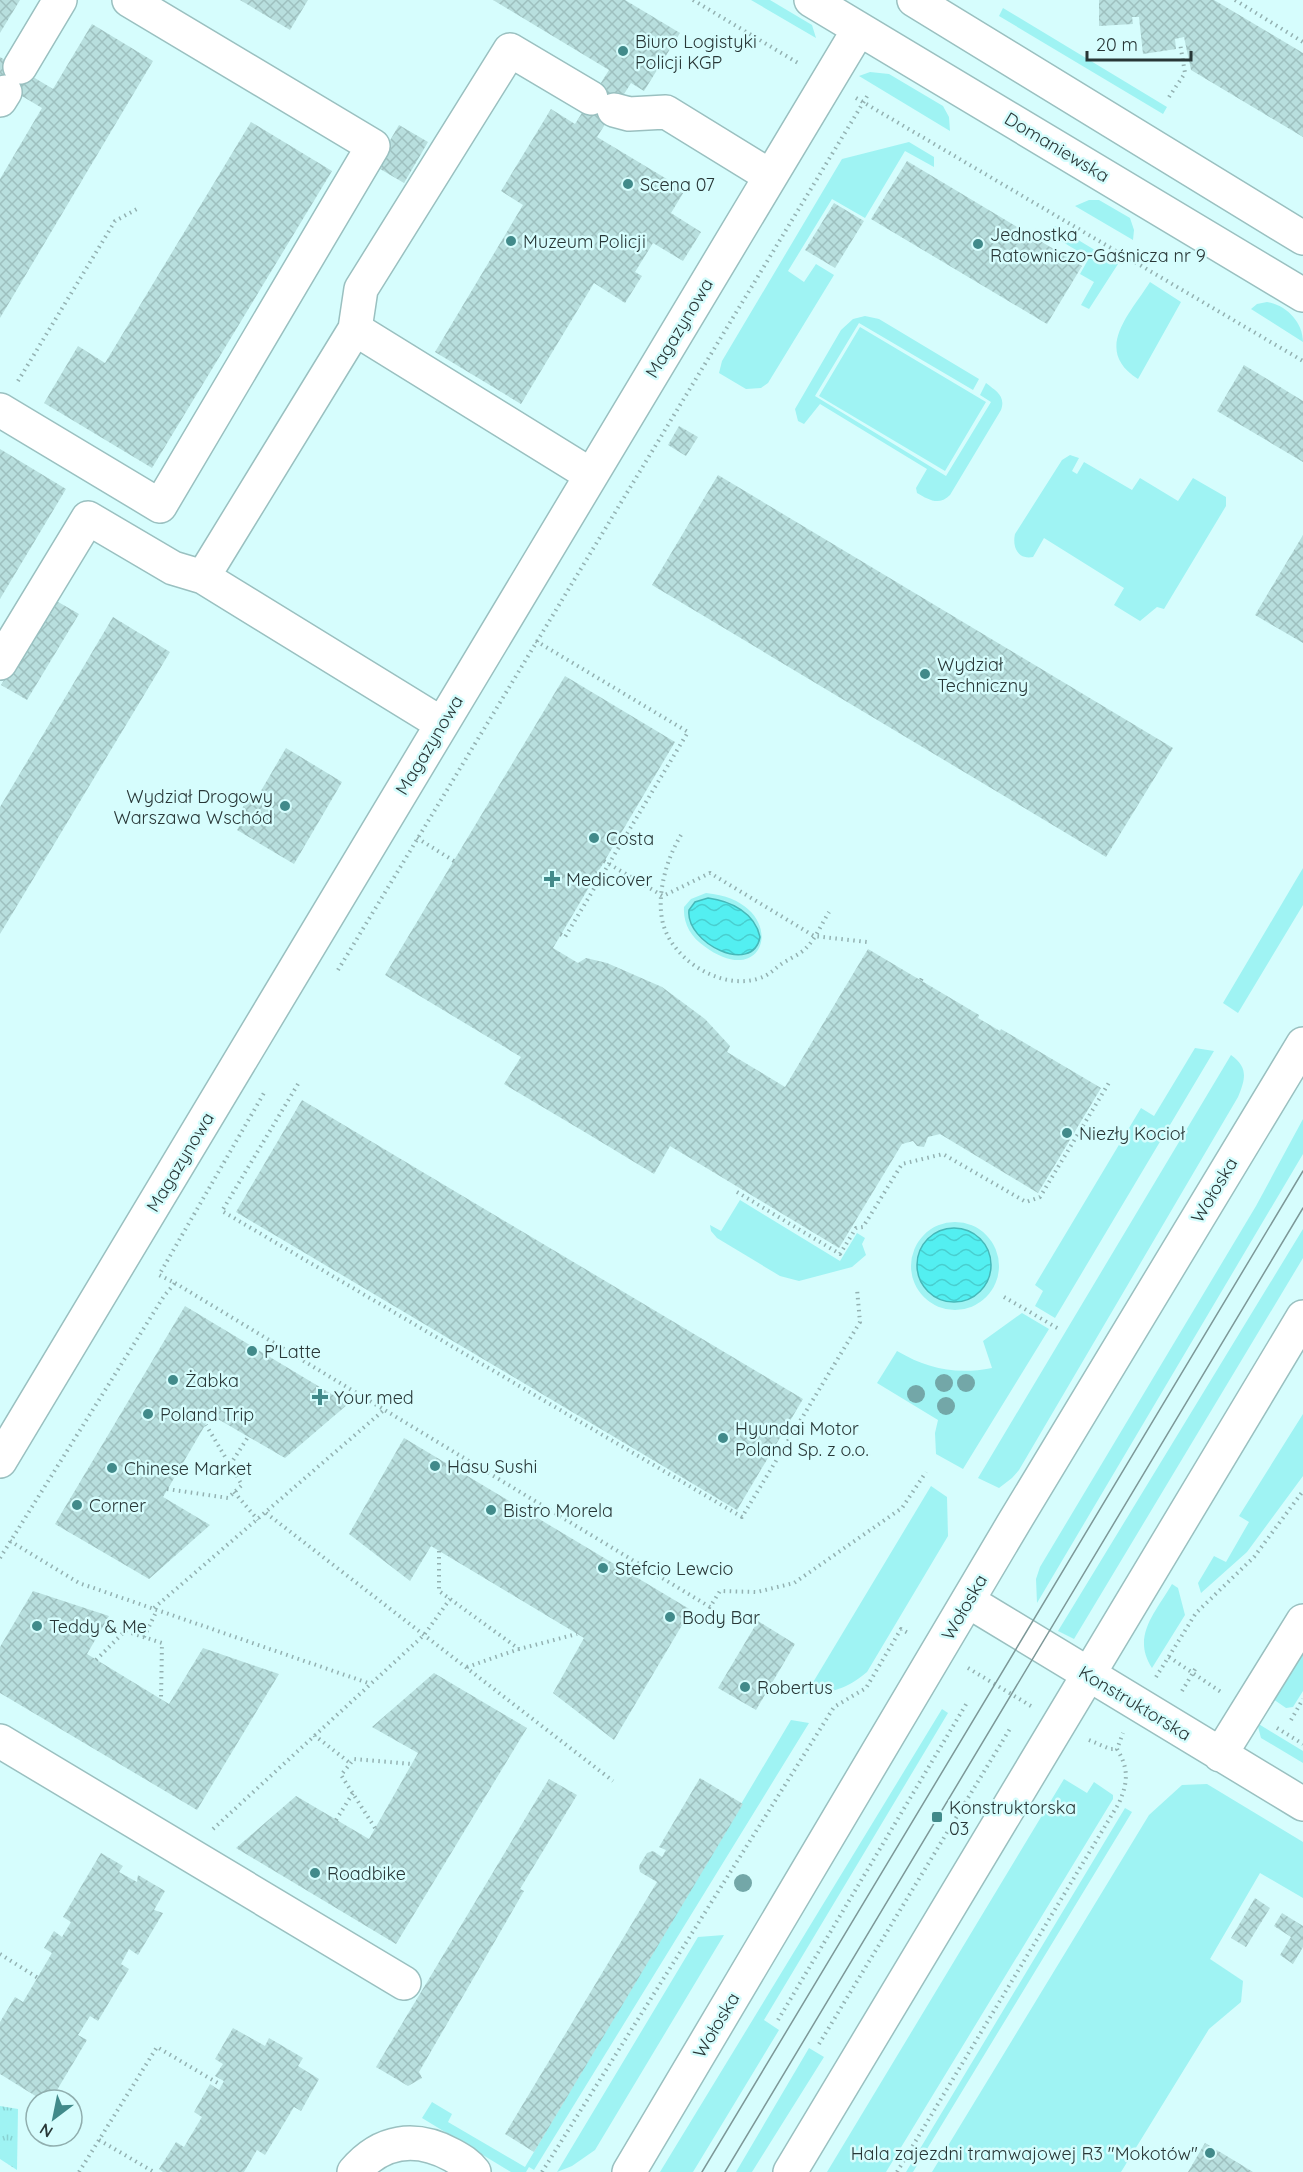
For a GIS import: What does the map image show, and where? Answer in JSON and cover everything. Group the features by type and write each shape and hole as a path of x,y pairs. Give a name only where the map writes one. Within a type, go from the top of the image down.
{"street":[{"path":"8,86 60,0"},
{"path":"129,0 373,146 135,546"},
{"name":"Domaniewska","path":"811,0 1303,295"},
{"path":"914,0 1303,238"},
{"name":"Magazynowa","path":"0,1461 859,29"},
{"path":"202,577 355,330 361,289 510,50 603,104 629,114 666,112 770,176"},
{"path":"355,330 591,475"},
{"path":"6,400 113,478 160,506"},
{"path":"0,663 113,478"},
{"path":"88,518 173,568 202,577 442,724"},
{"name":"Wołoska","path":"629,2172 968,1601 1303,1044"},
{"path":"790,2172 1303,1317"},
{"name":"Konstruktorska","path":"968,1601 1303,1804"},
{"path":"1220,1755 1303,1621"},
{"path":"0,1741 404,1983"},
{"path":"354,2172 363,2161 386,2147 411,2142 434,2145 469,2165 474,2172"}],"path":[{"path":"693,0 863,103 1303,361"},
{"path":"1235,0 1303,42"},
{"path":"1169,97 1185,73 1180,43"},
{"path":"335,974 869,93"},
{"path":"6,400 115,221 137,209"},
{"path":"536,641 688,732 627,828 565,937 560,934"},
{"path":"681,835 669,855 662,917 673,943 691,963 721,978 746,982 771,974 807,948 829,912"},
{"path":"417,838 454,861"},
{"path":"606,863 663,896"},
{"path":"663,896 710,873 814,936 867,942"},
{"path":"736,1192 840,1254 856,1228 863,1227 902,1164 944,1154 1026,1202 1040,1197 1110,1081"},
{"path":"298,1084 222,1210 742,1517 860,1322 857,1290"},
{"path":"267,1088 159,1275 710,1607 720,1591 757,1592 794,1583 902,1508 926,1472"},
{"path":"0,1558 164,1296 175,1283"},
{"path":"1004,1297 1059,1329"},
{"path":"144,1637 155,1609 384,1410"},
{"path":"167,1489 228,1498 242,1485 206,1425"},
{"path":"230,1466 248,1437"},
{"path":"1152,1683 1196,1613 1254,1557 1303,1491"},
{"path":"234,1492 258,1520"},
{"path":"266,1513 613,1781"},
{"path":"10,1541 79,1583 371,1684"},
{"path":"439,1551 439,1591 519,1649"},
{"path":"218,1824 424,1635 450,1599"},
{"path":"542,2172 834,1707 866,1688 901,1629 1060,1723 1110,1749 1117,1749"},
{"path":"96,1660 125,1631 162,1643 161,1700"},
{"path":"466,1668 519,1649 577,1634"},
{"path":"1177,1701 1197,1666"},
{"path":"1291,1720 1303,1699"},
{"path":"778,2020 968,1701"},
{"path":"897,2172 1119,1803 1126,1783 1127,1769 1117,1749 1127,1724"},
{"path":"819,2044 1011,1727"},
{"path":"315,1736 350,1763"},
{"path":"375,1828 341,1775 354,1759 412,1764"},
{"path":"336,1820 353,1793"},
{"path":"0,1954 38,1978"},
{"path":"79,2172 157,2047 221,2085"},
{"path":"99,2140 154,2172"}],"green space":[{"path":"751,0 770,0 812,25 816,38"},
{"path":"1003,8 1167,107 1163,114 999,16"},
{"path":"870,72 889,74 943,106 949,117 950,131 859,76"},
{"path":"909,142 934,157 934,167 905,151 865,218 832,199 788,271 804,282 816,264 834,275 768,383 761,388 746,389 719,373 722,361 842,159"},
{"path":"1089,200 1099,200 1130,218 1134,230 1133,240 1075,206"},
{"path":"1055,226 1118,264 1089,309 1081,305 1094,282 1080,274 1089,258 1053,236 1044,240 1041,236"},
{"path":"1150,282 1181,302 1138,379 1125,368 1118,356 1116,344 1125,320"},
{"path":"1267,302 1281,307 1297,321 1303,342 1251,309 1257,304"},
{"path":"865,316 879,319 979,379 973,390 859,323 815,396 946,476 991,402 980,395 986,383 1001,397 1001,410 950,495 942,500 930,500 917,493 916,488 927,469 820,404 804,424 798,421 795,409 841,330 853,319"},
{"path":"860,327 986,402 945,471 819,396"},
{"path":"1070,455 1079,458 1072,471 1077,474 1084,462 1132,490 1140,478 1178,501 1193,478 1226,497 1226,506 1164,609 1157,607 1140,621 1114,605 1124,588 1044,538 1033,557 1023,556 1017,552 1014,544 1015,534 1062,460"},
{"path":"1303,868 1303,905 1238,1013 1223,1003"},
{"path":"706,893 733,900 751,912 760,926 761,941 756,953 744,960 726,958 699,942 689,930 685,919 684,907 691,899","holes":["708,898 716,899 747,916 760,937 711,946 706,942 693,926 689,910 695,902"]},
{"path":"1195,1048 1214,1051 1055,1318 1035,1306 1043,1291 1035,1285 1141,1108 1154,1116"},
{"path":"1231,1055 1237,1059 1244,1073 1238,1097 1019,1470 999,1488 978,1478"},
{"path":"1303,1119 1303,1154 1037,1603 1036,1579 1040,1567 1256,1206"},
{"path":"740,1200 840,1261 857,1233 865,1238 862,1244 866,1255 852,1267 799,1281 780,1276 717,1238 711,1231 710,1225 721,1231"},
{"path":"955,1222 972,1226 986,1235 995,1249 999,1266 995,1283 986,1297 972,1306 955,1310 938,1306 924,1297 915,1283 911,1266 915,1249 924,1235 938,1226"},
{"path":"1303,1229 1303,1258 1074,1639 1058,1631"},
{"path":"1022,1313 1049,1329 963,1469 936,1454 935,1433 938,1420 877,1383 897,1351 920,1362 943,1369 966,1371 992,1368 983,1341"},
{"path":"1303,1414 1303,1476 1247,1552 1201,1593 1198,1583 1214,1556 1226,1562 1249,1522 1239,1516"},
{"path":"931,1486 947,1497 948,1536 867,1672 838,1689 806,1694"},
{"path":"1172,1584 1178,1588 1185,1615 1152,1668 1146,1656 1145,1635 1153,1614"},
{"path":"1303,1650 1303,1691 1293,1707 1286,1708 1273,1699"},
{"path":"942,1709 948,1713 764,2020 779,2030 693,2172 660,2172"},
{"path":"791,1720 809,1723 534,2170 529,2167 526,2172 511,2172 422,2118 432,2102 452,2114 448,2122 525,2167"},
{"path":"1257,1723 1303,1751 1303,1763 1261,1738"},
{"path":"1064,1779 1087,1793 1094,1782 1113,1795 1113,1799 886,2172 827,2172"},
{"path":"1207,1784 1303,1842 1303,1898 1260,1873 1210,1959 1243,1981 1241,2002 1209,2029 1121,2172 932,2172 1149,1815 1182,1785"},
{"path":"1125,1808 1132,1812 913,2172 906,2172"},
{"path":"724,1935 595,2150 572,2166 557,2172 698,1937"},
{"path":"809,2048 824,2057 752,2172 736,2172"},
{"path":"0,2106 18,2109 17,2170 0,2159"}],"water":[{"path":"708,898 733,905 753,921 760,937 755,948 745,954 733,954 720,950 697,934 691,922 689,910 695,902"},
{"path":"954,1228 968,1231 980,1239 988,1251 991,1265 988,1279 980,1291 968,1299 954,1302 940,1299 928,1291 920,1279 917,1265 920,1251 928,1239 940,1231"}],"building":[{"path":"0,0 20,0 0,33"},
{"path":"240,0 308,0 290,30"},
{"path":"493,0 625,0 680,33 644,91 631,83 597,137 685,190 671,213 701,232 683,261 653,243 635,272 642,276 625,303 594,283 521,404 435,352 523,205 501,191 551,109 575,124 609,70"},
{"path":"1099,0 1214,0 1303,53 1303,137 1191,70 1184,37 1175,39 1176,49 1143,54 1139,17 1132,17 1133,24 1099,26"},
{"path":"92,24 153,61 0,318 0,179 42,108 0,83 0,57 53,89"},
{"path":"251,122 332,171 152,468 44,403 78,346 105,363"},
{"path":"399,125 428,142 404,183 375,166"},
{"name":"Jednostka Ratowniczo-Gaśnicza nr 9","path":"907,161 1082,266 1047,324 871,219"},
{"path":"834,203 864,221 835,268 805,250"},
{"path":"1244,365 1303,401 1303,462 1217,411"},
{"path":"679,426 698,437 686,456 668,445"},
{"path":"0,449 66,489 0,599"},
{"name":"Wydział Techniczny","path":"718,475 1173,748 1106,857 652,585"},
{"path":"1303,535 1303,643 1255,615"},
{"path":"53,599 79,614 27,700 1,685"},
{"path":"113,617 170,652 0,934 0,807"},
{"path":"565,676 675,742 553,948 578,963 586,958 607,963 662,987 705,1019 730,1046 727,1052 785,1087 868,949 979,1015 978,1018 1000,1031 1001,1029 1101,1088 1038,1193 940,1134 928,1137 924,1147 917,1146 913,1141 902,1144 839,1248 670,1146 654,1174 504,1084 521,1057 385,975"},
{"name":"Wydział Drogowy Warszawa Wschód","path":"286,748 342,782 294,864 237,830 246,816 240,812 249,797 255,801"},
{"path":"302,1100 803,1399 737,1510 236,1212"},
{"path":"185,1306 348,1404 285,1458 211,1415 163,1497 210,1525 149,1579 55,1524"},
{"path":"404,1438 691,1610 614,1740 553,1693 584,1638 431,1546 410,1581 349,1534"},
{"path":"33,1591 109,1616 87,1654 169,1704 203,1648 279,1674 197,1810 0,1693 0,1647"},
{"path":"758,1621 795,1644 756,1710 718,1688"},
{"path":"434,1673 527,1728 396,1944 236,1848 296,1796 369,1839 418,1753 372,1727"},
{"path":"700,1778 743,1804 534,2152 505,2134 657,1882 640,1872 639,1866 647,1853 653,1851 662,1857 666,1850 659,1847"},
{"path":"549,1779 577,1795 520,1889 524,1891 419,2072 422,2078 408,2086 376,2067"},
{"path":"101,1853 123,1866 119,1872 137,1882 138,1875 165,1891 154,1910 163,1913 138,1955 129,1949 121,1964 129,1969 98,2021 90,2016 78,2035 87,2040 58,2088 24,2089 0,2074 0,2022 15,1997 23,2002 52,1953 44,1948 54,1931 62,1937 71,1922 63,1917"},
{"path":"1255,1898 1270,1908 1246,1947 1231,1938"},
{"path":"1282,1913 1303,1926 1303,1947 1293,1964 1280,1955 1291,1937 1274,1926"},
{"path":"233,2028 265,2046 269,2038 303,2058 298,2066 319,2079 301,2111 294,2107 265,2155 257,2150 244,2172 163,2172 159,2169 176,2142 184,2147 202,2117 194,2112 210,2084 219,2090 224,2081 215,2076 223,2064 215,2059"},
{"name":"Hala zajezdni tramwajowej R3 \"Mokotów\"","path":"1205,2143 1230,2158 1253,2172 1188,2172"}],"tram line":[{"path":"702,2172 1303,1171"},
{"path":"725,2172 1303,1208"}],"place":[{"name":"Biuro Logistyki Policji KGP","path":"623,51"},
{"name":"Scena 07","path":"628,184"},
{"name":"Muzeum Policji","path":"511,241"},
{"name":"Jednostka Ratowniczo-Gaśnicza nr 9","path":"978,244"},
{"name":"Wydział Techniczny","path":"925,674"},
{"name":"Wydział Drogowy Warszawa Wschód","path":"285,806"},
{"name":"Costa","path":"594,838"},
{"name":"Medicover","path":"552,879"},
{"name":"Niezły Kocioł","path":"1067,1133"},
{"name":"P'Latte","path":"252,1351"},
{"name":"Żabka","path":"173,1380"},
{"name":"Your med","path":"320,1397"},
{"name":"Poland Trip","path":"148,1414"},
{"name":"Hyundai Motor Poland Sp. z o.o.","path":"723,1438"},
{"name":"Hasu Sushi","path":"435,1466"},
{"name":"Chinese Market","path":"112,1468"},
{"name":"Corner","path":"77,1505"},
{"name":"Bistro Morela","path":"491,1510"},
{"name":"Stefcio Lewcio","path":"603,1568"},
{"name":"Body Bar","path":"670,1617"},
{"name":"Teddy & Me","path":"37,1626"},
{"name":"Robertus","path":"745,1687"},
{"name":"Konstruktorska 03","path":"937,1817"},
{"name":"Roadbike","path":"315,1873"},
{"name":"Hala zajezdni tramwajowej R3 \"Mokotów\"","path":"1210,2153"}]}
